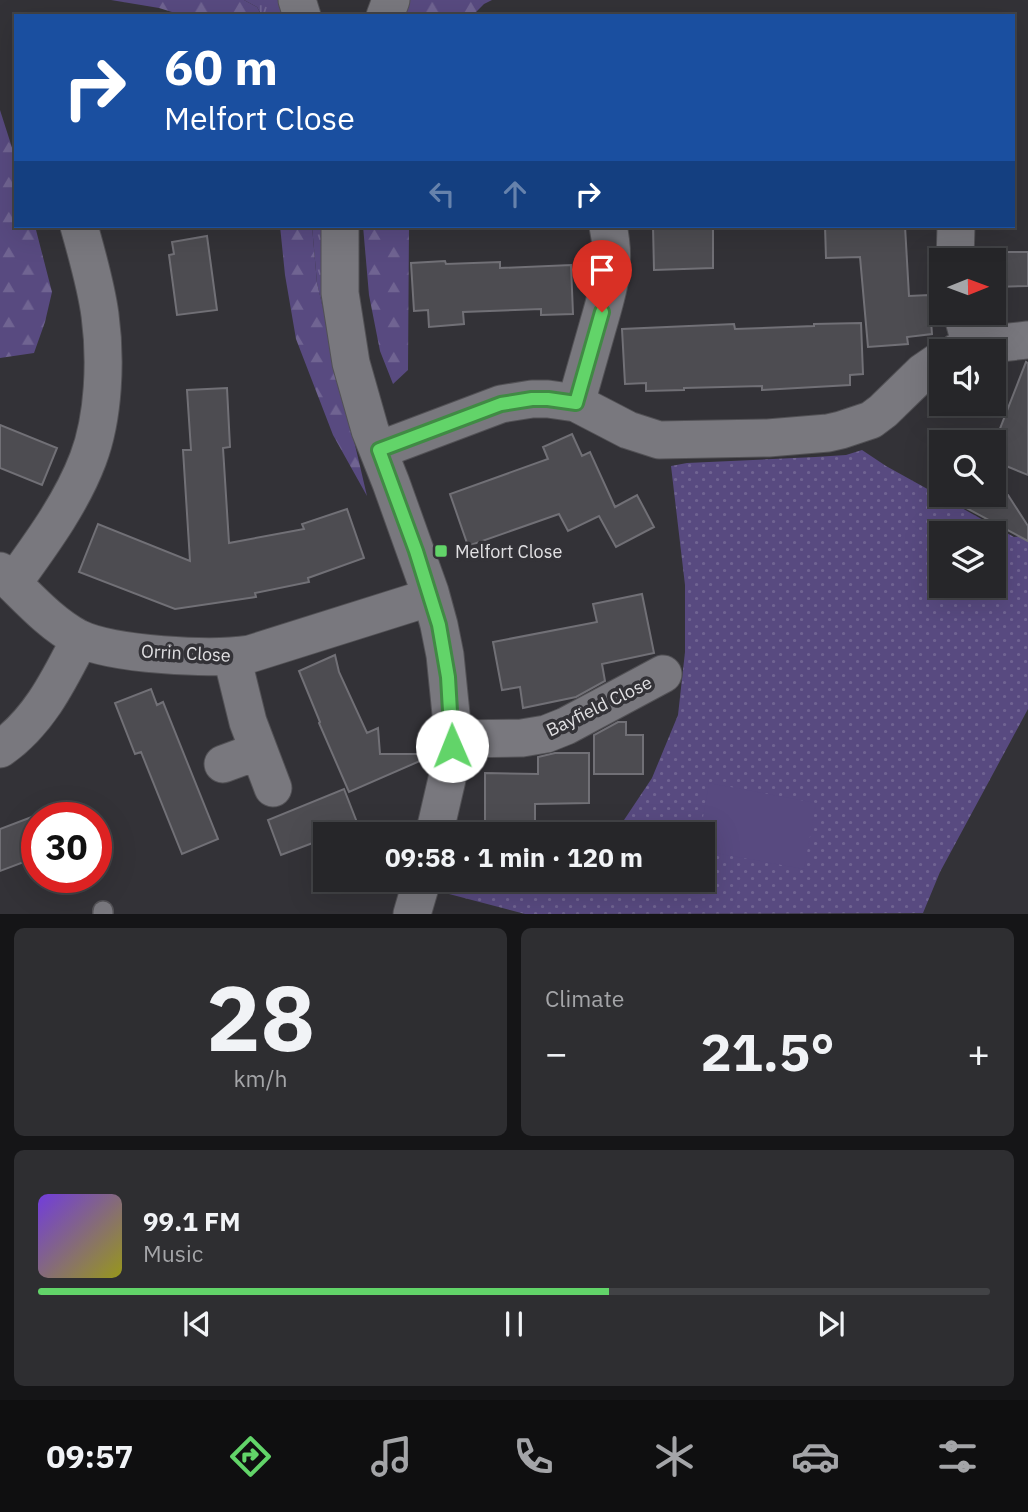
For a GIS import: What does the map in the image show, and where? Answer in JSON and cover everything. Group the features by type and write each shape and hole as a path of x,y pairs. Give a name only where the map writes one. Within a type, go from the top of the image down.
{"street":[{"path":"6,577 45,537 67,502 89,456 96,430 102,372 100,315 79,228"},
{"path":"340,228 340,293 358,391 431,597 445,655 452,740 437,822"},
{"path":"576,403 609,290 612,247 608,228"},
{"path":"956,228 956,248"},
{"path":"1006,341 1028,340"},
{"path":"379,450 501,404 532,399 576,403 628,430 659,440 768,438 828,433 871,420 884,411 929,367"},
{"name":"Orrin Close","path":"6,577 43,612 80,639 131,651 161,654 232,657 268,649 431,597"},
{"path":"0,749 27,726 40,710 80,639"},
{"path":"232,657 248,722 273,788"},
{"name":"Bayfield Close","path":"452,740 522,738 546,734 663,674"},
{"path":"223,764 258,751"},
{"path":"412,914 418,892"}],"green space":[{"path":"111,0 244,0 257,7 261,14 178,14"},
{"path":"244,0 286,0 292,14 261,14 257,7"},
{"path":"410,0 492,0 474,14 402,14"},
{"path":"0,110 14,154 14,228 36,228 52,292 34,353 0,358"},
{"path":"280,228 312,228 317,283 367,496 333,435 296,339"},
{"path":"312,228 325,228 336,366 317,283"},
{"path":"363,228 409,228 408,370 393,384 380,351 369,295"},
{"path":"862,450 929,490 929,507 960,507 985,521 929,521 929,598 1006,598 1006,533 1014,537 1028,535 1028,709 940,872 923,913 525,914 449,894 715,892 715,822 623,822 652,778 678,715 685,652 685,585 671,466 846,455"},
{"path":"709,783 816,803 804,869 715,853 715,822 702,822"}],"building":[{"path":"653,228 713,228 713,268 654,270"},
{"path":"825,228 905,228 909,296 929,295 929,326 931,326 932,334 907,337 908,344 868,347 860,257 826,258"},
{"path":"207,236 217,310 177,315 169,255 174,254 172,242"},
{"path":"1006,252 1028,252 1028,286 1006,287"},
{"path":"445,261 446,264 500,262 500,268 571,265 573,314 541,315 541,309 463,312 464,324 429,327 428,310 414,311 411,263"},
{"path":"861,323 863,374 850,375 850,385 762,390 762,386 646,391 646,383 625,384 622,329 734,324 735,329"},
{"path":"1026,362 1028,475 1006,466 1006,430 999,430"},
{"path":"227,388 230,447 223,448 229,543 304,529 302,524 347,509 364,558 308,578 309,582 255,593 256,597 175,609 79,572 98,524 190,561 183,450 191,450 187,390"},
{"path":"0,425 57,448 42,485 0,468"},
{"path":"572,434 582,456 590,452 615,507 637,495 654,527 616,547 599,516 568,531 559,514 468,546 450,494 548,459 543,447"},
{"path":"1008,495 1028,526 1028,541 1006,529 1006,521 991,521 964,507 1006,507"},
{"path":"642,594 654,653 602,664 605,681 576,697 523,708 520,687 502,690 493,642 597,622 593,604"},
{"path":"335,655 339,672 367,733 378,728 380,754 430,754 429,757 349,792 299,671"},
{"path":"151,689 157,705 163,702 218,839 182,854 141,752 135,754 115,703"},
{"path":"618,722 626,722 626,735 643,735 643,774 594,774 594,735"},
{"path":"555,753 589,753 589,803 535,804 535,822 485,822 485,773 538,774 538,757"},
{"path":"344,789 357,822 313,822 313,843 281,855 268,820"},
{"path":"21,821 21,863 0,871 0,829"}],"place":[{"name":"Melfort Close","path":"441,551"}],"route":[{"path":"452,746 448,677 439,625 416,551 379,450 501,404 532,399 576,403 602,312"}]}
